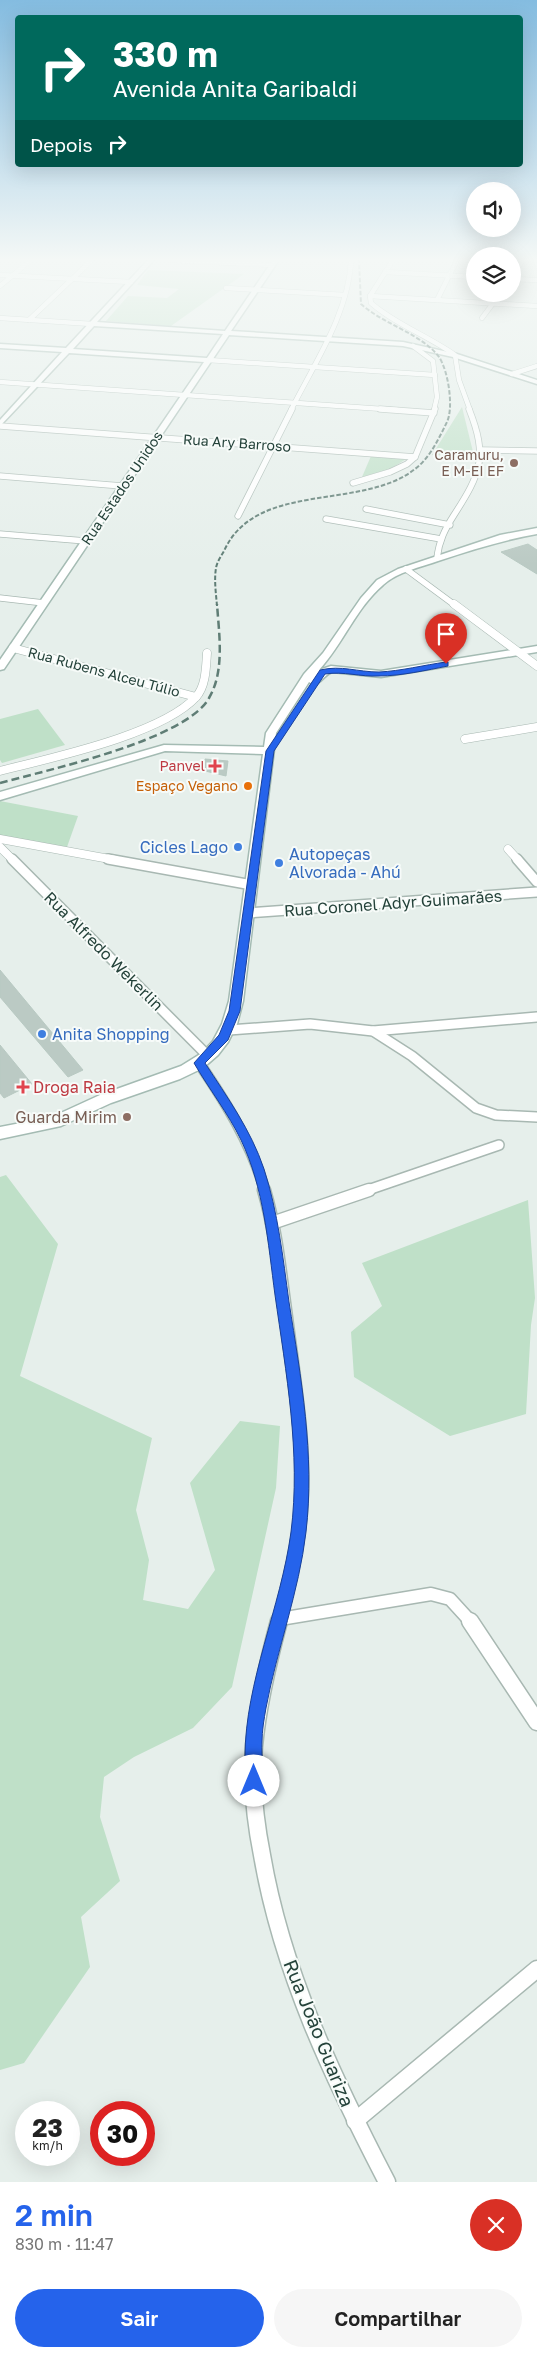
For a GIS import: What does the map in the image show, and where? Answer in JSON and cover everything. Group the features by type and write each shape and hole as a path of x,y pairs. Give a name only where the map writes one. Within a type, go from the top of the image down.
{"main road":[{"path":"0,425 58,362"},
{"name":"Rua Estados Unidos","path":"1,664 86,542 207,362"},
{"path":"475,362 537,382"},
{"path":"0,1132 32,1128 63,1119 105,1099 179,1072 203,1059 229,1030 236,1001 271,733 310,674 327,655 374,588 387,578 437,558 503,538 537,531"},
{"path":"270,751 320,674 326,670 339,669 363,674 381,674 537,649"},
{"path":"327,655 330,662 339,669"},
{"path":"0,796 153,750 182,747 270,751"}],"street":[{"path":"235,362 435,376"},
{"path":"238,516 316,362"},
{"path":"353,483 390,472 407,464 415,457 434,413 437,397 433,362"},
{"path":"437,558 437,546 478,472 481,450 460,383 456,362"},
{"path":"512,374 537,366"},
{"path":"0,382 434,413"},
{"name":"Rua Ary Barroso","path":"0,425 415,457"},
{"path":"481,450 537,451"},
{"path":"0,476 122,486"},
{"path":"366,509 450,525"},
{"path":"326,519 441,539"},
{"path":"0,534 86,542"},
{"path":"406,569 537,666"},
{"path":"0,598 44,603"},
{"name":"Rua Rubens Alceu Túlio","path":"13,648 196,697"},
{"path":"0,771 130,733 180,710 196,697 204,680 207,653"},
{"path":"464,739 537,726"},
{"path":"0,839 252,884"},
{"name":"Rua Alfredo Wekerlin","path":"0,847 203,1059"},
{"path":"508,849 537,882"},
{"name":"Rua Coronel Adyr Guimarães","path":"248,913 537,892"},
{"path":"229,1030 310,1024 373,1031 537,1017"},
{"path":"373,1031 412,1056 476,1108 496,1116 537,1117"},
{"name":"Rua João Guariza","path":"203,1059 246,1139 258,1169 272,1223 302,1450 302,1495 298,1533 280,1619 258,1708 253,1742 254,1781 259,1830 276,1916 290,1965 326,2060 355,2122 387,2182"},
{"path":"272,1223 499,1145"},
{"path":"280,1619 431,1594 444,1594 455,1600 465,1613 537,1722"},
{"path":"355,2122 537,1969"}],"green space":[{"path":"462,407 474,456 432,455"},
{"path":"371,456 408,458 390,469 362,477"},
{"path":"38,709 65,745 2,763 0,760 0,719"},
{"path":"0,801 78,816 67,847 0,835"},
{"path":"6,1175 58,1244 20,1376 152,1438 136,1510 149,1560 143,1600 188,1609 215,1570 190,1483 240,1421 280,1426 276,1488 232,1687 193,1728 134,1757 104,1777 100,1817 120,1881 81,1917 90,1967 24,2063 0,2070 0,1177"},
{"path":"528,1200 535,1298 531,1325 526,1414 450,1436 354,1377 351,1332 382,1306 362,1263"}],"building":[{"path":"528,544 537,550 537,574 501,552"},
{"name":"Panvel","path":"205,759 228,761 226,776 201,770"},
{"name":"Anita Shopping","path":"0,970 83,1070 68,1077 0,997"},
{"name":"Anita Shopping","path":"0,1045 32,1084 4,1098 0,1093"}],"railway":[{"path":"217,606 215,573 219,559 239,529 260,514 285,505 367,490 393,482 415,469 425,459 434,447 449,415 449,389 441,362"},
{"path":"0,783 81,761 145,740 173,727 195,713 209,698 217,676 220,652 217,604"}],"place":[{"name":"Caramuru, E M-EI EF","path":"514,463"},
{"name":"Panvel","path":"215,766"},
{"name":"Espaço Vegano","path":"248,786"},
{"name":"Cicles Lago","path":"238,847"},
{"name":"Autopeças Alvorada - Ahú","path":"279,863"},
{"name":"Anita Shopping","path":"42,1034"},
{"name":"Droga Raia","path":"23,1087"},
{"name":"Guarda Mirim","path":"127,1117"}],"route":[{"path":"254,1781 253,1742 258,1708 290,1579 298,1533 302,1495 302,1450 275,1240 258,1169 253,1154 236,1121 199,1063 219,1044 229,1030 234,1011 270,751 320,674 326,670 339,669 363,674 381,674 446,664"}]}
